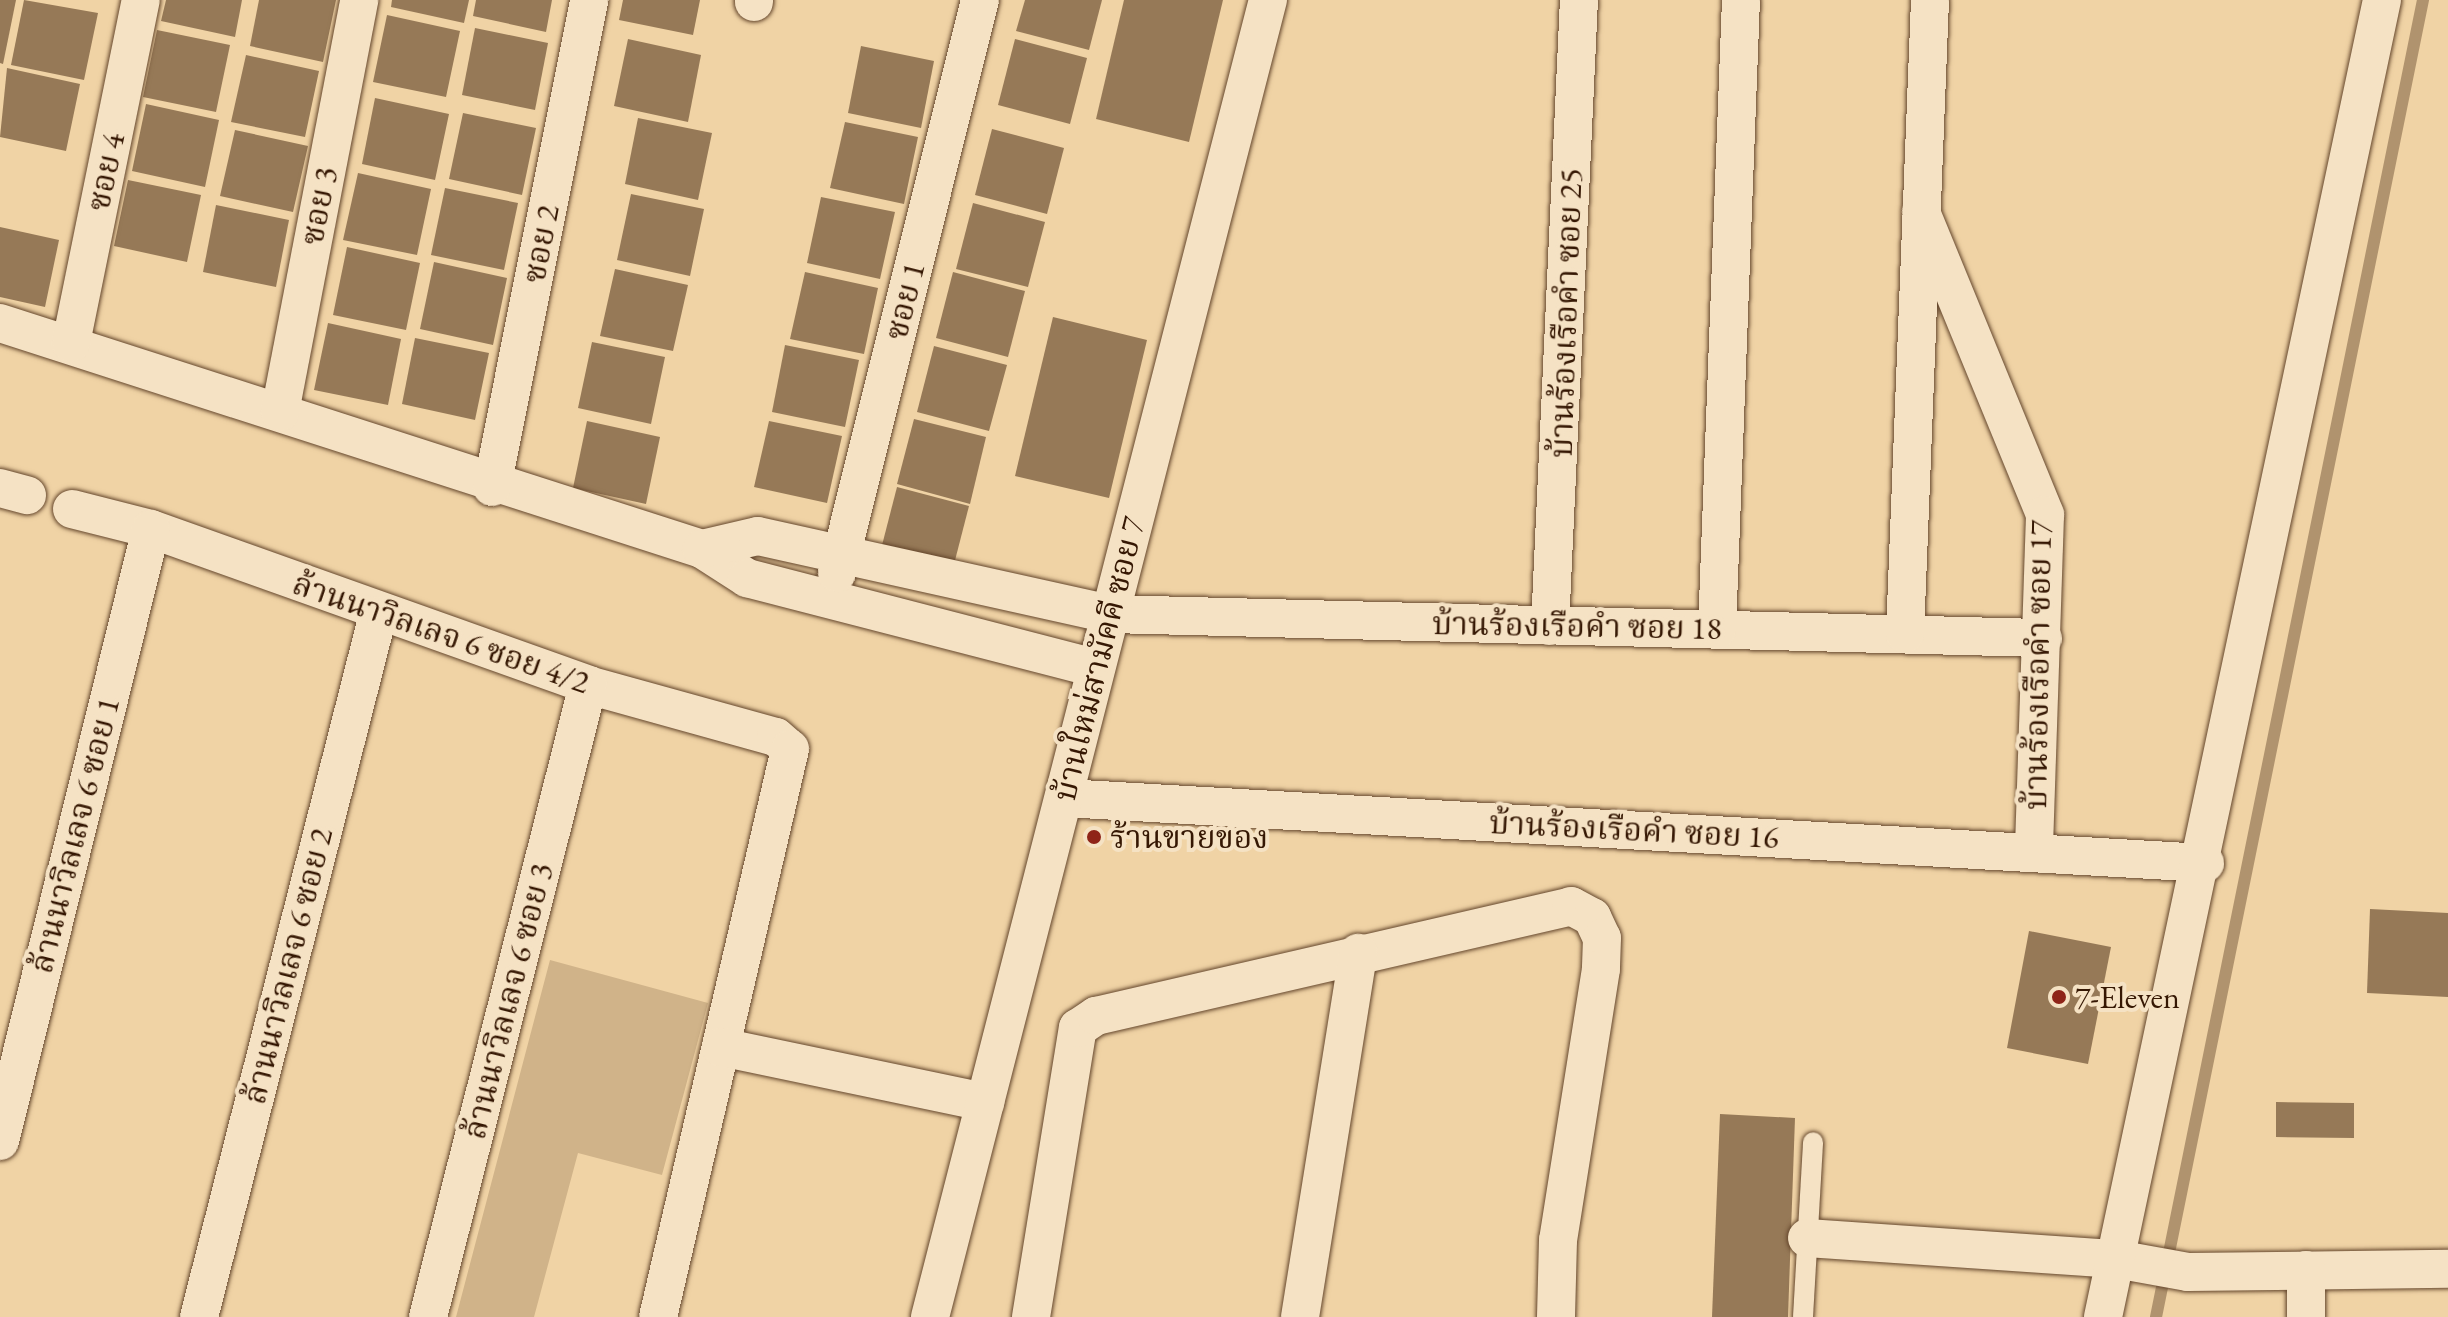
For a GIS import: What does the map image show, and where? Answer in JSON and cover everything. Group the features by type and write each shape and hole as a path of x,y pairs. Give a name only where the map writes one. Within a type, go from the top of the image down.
{"street":[{"name":"ซอย 4","path":"71,343 141,0"},
{"name":"ซอย 3","path":"280,412 359,0"},
{"name":"ซอย 2","path":"492,487 589,0"},
{"name":"ซอย 1","path":"830,603 980,0"},
{"name":"บ้านใหม่สามัคคี ซอย 7","path":"930,1317 1268,0"},
{"name":"บ้านร้องเรือคำ ซอย 25","path":"1550,626 1579,0"},
{"path":"1717,630 1741,0"},
{"path":"1905,634 1930,0"},
{"path":"2103,1317 2205,863 2382,0"},
{"name":"บ้านร้องเรือคำ ซอย 17","path":"1921,212 2045,515 2034,853"},
{"path":"0,323 71,343 280,412 492,487 702,549 747,578 830,603 1096,668"},
{"name":"ล้านนาวิลเลจ 6 ซอย 4/2","path":"72,509 151,529 378,615 588,685 776,737 790,749 790,769 721,1047"},
{"name":"ล้านนาวิลเลจ 6 ซอย 1","path":"0,1141 151,529"},
{"name":"บ้านร้องเรือคำ ซอย 18","path":"702,549 758,536 843,551 960,585 1111,614 2043,638"},
{"name":"ล้านนาวิลเลจ 6 ซอย 2","path":"199,1317 378,615"},
{"name":"ล้านนาวิลเลจ 6 ซอย 3","path":"428,1317 588,685"},
{"name":"บ้านร้องเรือคำ ซอย 16","path":"1064,798 2205,863"},
{"path":"1031,1317 1078,1028 1096,1016 1548,908 1571,906 1592,917 1602,938 1601,969 1558,1240 1556,1317"},
{"path":"1300,1317 1358,953"},
{"path":"658,1317 721,1047 985,1102"},
{"path":"1807,1238 2116,1259 2188,1272 2448,1269"},
{"path":"2306,1270 2306,1317"}],"lane":[{"path":"1803,1317 1813,1142"}],"shaded area":[{"path":"550,960 708,1003 662,1175 578,1153 534,1317 456,1317"}],"building":[{"path":"0,0 16,0 3,64 0,63"},
{"path":"24,0 98,13 84,80 11,65"},
{"path":"166,0 242,0 235,37 161,21"},
{"path":"259,0 336,0 323,62 250,46"},
{"path":"392,0 469,0 464,23 391,7"},
{"path":"476,0 552,0 546,32 473,16"},
{"path":"623,0 700,0 693,35 619,20"},
{"path":"1025,0 1102,0 1089,50 1016,31"},
{"path":"1124,0 1223,0 1189,142 1096,119"},
{"path":"387,15 460,31 446,97 373,82"},
{"path":"475,28 548,43 535,110 462,95"},
{"path":"157,30 230,45 216,112 143,97"},
{"path":"628,39 701,55 688,122 614,106"},
{"path":"1015,39 1087,58 1070,124 998,105"},
{"path":"861,46 934,61 921,128 848,113"},
{"path":"246,55 319,71 305,137 231,122"},
{"path":"7,68 80,84 66,151 0,137"},
{"path":"375,98 449,114 435,180 362,164"},
{"path":"146,104 219,120 205,187 132,171"},
{"path":"463,113 536,128 522,195 449,179"},
{"path":"638,118 712,133 698,200 625,184"},
{"path":"845,122 918,137 904,204 830,188"},
{"path":"992,129 1064,148 1047,214 975,195"},
{"path":"235,130 308,146 293,212 220,196"},
{"path":"358,173 431,189 417,255 343,240"},
{"path":"128,180 201,195 187,262 114,246"},
{"path":"445,188 518,203 504,270 431,255"},
{"path":"631,194 704,209 690,276 617,260"},
{"path":"821,197 895,212 880,279 807,263"},
{"path":"973,203 1045,222 1028,287 956,269"},
{"path":"216,205 289,220 276,287 203,272"},
{"path":"0,227 59,240 45,307 0,297"},
{"path":"347,247 420,263 406,330 333,315"},
{"path":"434,262 507,278 493,345 420,329"},
{"path":"615,269 688,285 673,351 600,336"},
{"path":"805,272 878,288 864,354 790,339"},
{"path":"953,272 1025,291 1008,357 936,338"},
{"path":"1053,317 1147,340 1109,498 1015,476"},
{"path":"328,323 401,339 388,405 314,390"},
{"path":"415,338 489,353 475,420 402,404"},
{"path":"592,342 665,357 651,424 578,408"},
{"path":"785,345 859,360 845,427 772,412"},
{"path":"934,346 1007,365 989,431 917,412"},
{"path":"914,419 986,437 970,504 897,484"},
{"path":"587,421 660,437 646,504 573,488"},
{"path":"769,421 842,436 827,503 754,487"},
{"path":"897,487 969,506 952,572 880,553"},
{"path":"2370,909 2448,913 2448,997 2367,993"},
{"name":"7-Eleven","path":"2029,931 2111,947 2088,1064 2007,1048"},
{"path":"2276,1102 2354,1103 2354,1138 2276,1137"},
{"path":"1720,1114 1795,1118 1788,1317 1712,1317"}],"waterway":[{"path":"2156,1317 2423,0"}],"place":[{"name":"ร้านขายของ","path":"1094,837"},
{"name":"7-Eleven","path":"2059,997"}]}
